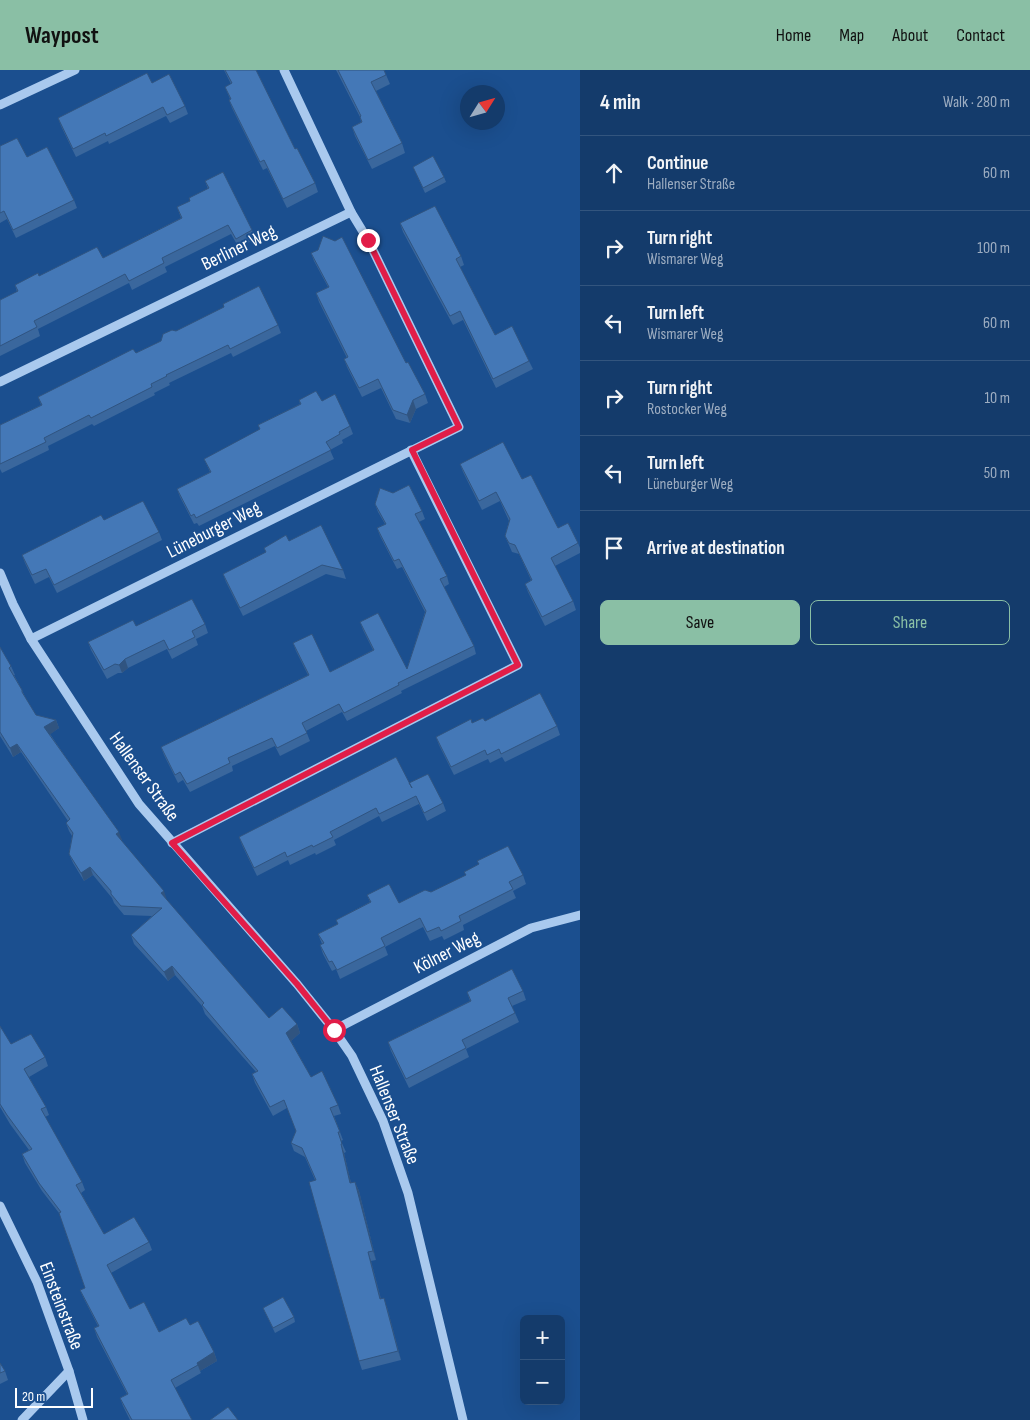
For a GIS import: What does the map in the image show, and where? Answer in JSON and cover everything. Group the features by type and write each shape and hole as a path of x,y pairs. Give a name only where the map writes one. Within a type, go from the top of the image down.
{"street":[{"path":"0,105 75,70"},
{"path":"284,70 351,212"},
{"name":"Berliner Weg","path":"0,382 351,212"},
{"name":"Lüneburger Weg","path":"31,639 459,427 368,240 351,212"},
{"path":"172,843 518,665 412,450"},
{"name":"Hallenser Straße","path":"0,573 31,639 139,804 297,984 352,1056 383,1121 405,1184 463,1420"},
{"name":"Kölner Weg","path":"334,1030 531,928 580,915"},
{"name":"Einsteinstraße","path":"0,1206 37,1282 69,1371 83,1420"},
{"path":"22,1420 69,1371"}],"building":[{"path":"225,70 256,70 295,149 297,148 315,183 283,199 264,160 260,162 229,100 231,99 225,87 232,83"},
{"path":"338,70 384,70 386,75 371,82 402,143 368,160 352,127 362,122 361,116"},
{"path":"147,73 152,83 169,74 185,106 167,115 163,107 106,136 105,133 73,149 58,118"},
{"path":"17,138 27,157 47,147 74,200 13,230 4,211 0,213 0,146"},
{"path":"433,156 444,177 423,188 413,167"},
{"path":"223,172 252,230 236,239 228,225 162,258 164,263 129,281 125,274 34,321 37,327 0,346 0,300 18,291 15,285 38,273 39,276 97,247 103,258 182,218 177,207 190,201 189,198 209,188 205,181"},
{"path":"435,206 461,256 456,259 495,335 512,326 529,361 493,379 460,311 450,316 400,223"},
{"path":"323,236 335,241 342,237 406,363 408,362 425,394 413,400 407,415 393,410 378,379 359,388 344,359 348,357 316,293 329,287 311,253 318,250"},
{"path":"259,286 278,325 230,349 228,345 166,375 151,384 152,387 91,418 89,415 44,438 46,442 0,464 0,425 42,405 38,397 133,349 136,353 161,341 163,334 172,330 176,331 224,307 223,304"},
{"path":"316,391 322,401 335,394 350,426 326,442 331,450 196,518 194,514 191,516 177,489 211,472 204,459 260,429 258,425 301,404 299,400"},
{"path":"503,442 522,479 531,475 558,528 568,523 578,543 551,558 573,601 542,617 525,584 532,580 515,545 509,543 505,536 510,519 496,492 479,501 460,464"},
{"path":"409,485 422,511 415,514 447,576 440,579 474,646 398,683 399,685 344,713 339,704 302,723 307,733 277,748 272,738 228,758 230,763 187,784 180,772 175,775 161,747 309,675 293,643 312,634 330,672 374,650 360,622 378,613 407,669 426,611 399,559 394,561 377,528 386,524 375,504 380,488 393,493"},
{"path":"143,501 159,532 54,585 46,569 32,575 22,555 101,515 104,520"},
{"path":"321,525 343,570 322,565 240,608 223,574 266,552 264,548 286,535 289,541"},
{"path":"192,599 205,624 192,631 195,637 169,650 164,640 125,659 119,665 115,664 104,670 88,642 133,620 136,626"},
{"path":"0,647 11,666 9,668 36,715 56,720 44,727 119,832 116,834 164,891 161,893 269,1018 282,1007 297,1024 286,1033 311,1077 322,1071 338,1105 330,1108 340,1132 338,1132 350,1183 355,1182 373,1251 368,1252 380,1299 384,1298 398,1351 359,1361 309,1182 316,1180 302,1148 291,1143 296,1131 284,1100 270,1107 252,1074 258,1071 202,1005 204,1003 172,966 164,972 131,935 162,908 121,906 111,894 111,891 90,867 81,873 69,854 73,833 66,823 70,819 17,744 10,748 0,732"},
{"path":"540,693 557,726 501,754 499,749 487,755 485,750 451,767 436,737 471,719 472,723 483,718 485,721"},
{"path":"396,757 409,783 428,774 443,803 424,813 416,796 379,814 376,808 330,832 333,837 313,847 312,845 287,857 285,852 254,868 239,837"},
{"path":"508,846 523,875 509,882 513,889 459,916 461,921 441,931 439,927 427,932 420,918 381,938 385,946 337,970 332,961 329,962 320,945 324,943 318,934 338,924 336,920 371,902 367,895 389,884 399,903 425,890 431,892 466,875 464,872 479,864 477,861"},
{"path":"512,969 523,991 508,998 515,1013 462,1040 466,1048 406,1079 388,1042 471,1001 467,992"},
{"path":"0,1026 11,1044 31,1034 45,1057 24,1069 46,1107 41,1109 82,1182 76,1185 104,1234 134,1217 149,1242 107,1265 130,1309 144,1302 159,1332 186,1318 190,1325 198,1321 214,1352 197,1363 198,1365 171,1380 192,1420 132,1420 120,1398 128,1394 94,1328 99,1326 80,1290 85,1288 59,1213 61,1212 39,1183 22,1154 32,1149 0,1104"},
{"path":"283,1297 294,1317 273,1328 263,1308"},
{"path":"0,1363 5,1371 0,1373"},
{"path":"228,1407 238,1420 210,1420"}],"route":[{"path":"334,1030 297,984 172,843 518,665 412,450 459,427 368,240"}]}
